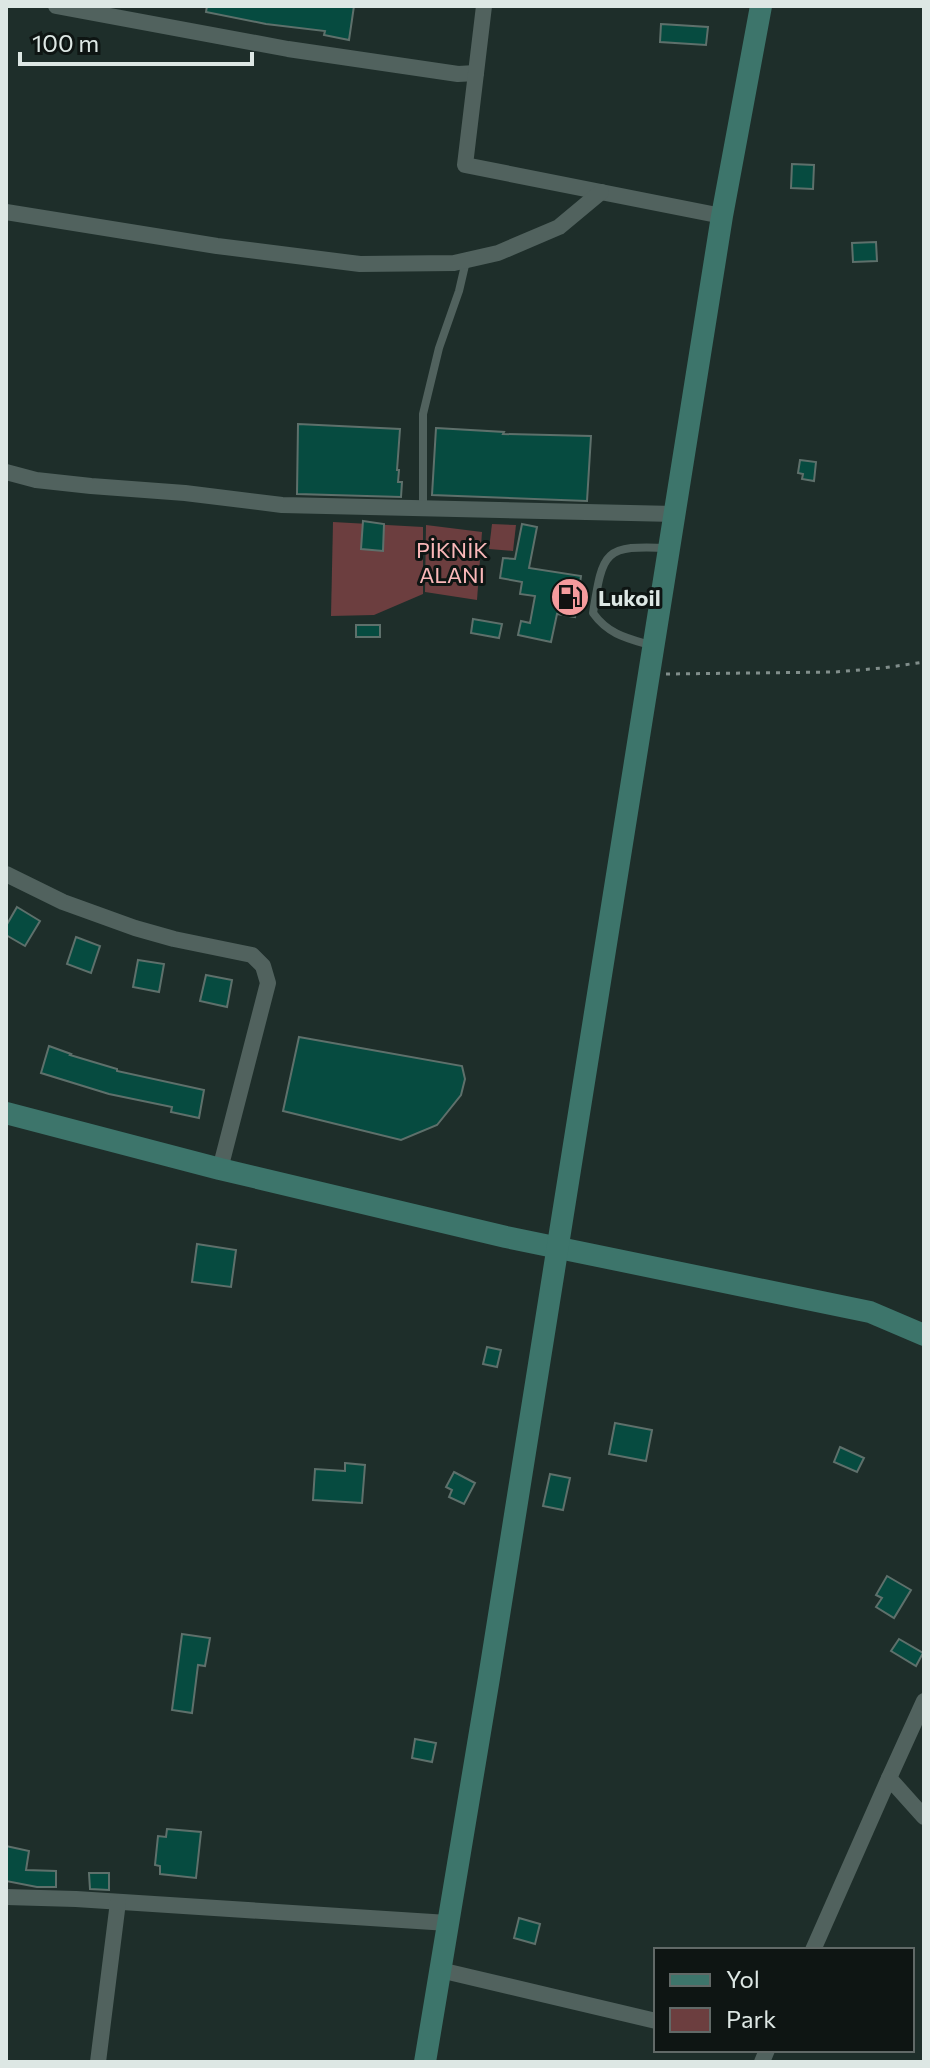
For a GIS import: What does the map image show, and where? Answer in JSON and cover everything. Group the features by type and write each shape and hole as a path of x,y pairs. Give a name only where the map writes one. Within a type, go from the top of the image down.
{"main road":[{"path":"425,2062 722,216 761,6"},
{"path":"6,1113 220,1169 558,1248 870,1312 924,1335"}],"street":[{"path":"56,6 288,49 458,74 476,73"},
{"path":"484,6 465,165 722,216"},
{"path":"6,212 217,246 360,264 454,263 498,253 559,227 601,192"},
{"path":"6,472 36,480 282,505 675,514"},
{"path":"6,874 97,916 174,939 252,955 263,966 268,983 220,1169"},
{"path":"814,1948 924,1701"},
{"path":"889,1778 924,1817"},
{"path":"6,1897 448,1923"},
{"path":"96,2061 118,1902"},
{"path":"440,1970 654,2021"}],"lane":[{"path":"423,508 423,414 439,348 466,261"},
{"path":"654,646 619,637 605,628 593,613 599,571 609,557 632,546 670,548"}],"path":[{"path":"650,674 835,672 924,662"}],"green space":[{"path":"333,522 423,527 423,594 374,615 331,616"},
{"path":"492,524 516,525 513,551 489,549"},
{"name":"PİKNİK ALANI","path":"426,525 482,532 477,600 425,592"}],"building":[{"path":"207,6 354,6 349,40 324,35 325,31 206,12"},
{"path":"661,24 708,27 706,45 660,42"},
{"path":"792,164 814,165 813,189 791,188"},
{"path":"876,242 877,261 853,262 852,243"},
{"path":"298,424 400,429 397,470 398,482 402,482 401,497 297,494"},
{"path":"436,428 503,434 591,436 587,501 432,495"},
{"path":"800,460 816,462 814,481 802,479 803,474 798,473"},
{"path":"363,521 384,524 383,551 361,549"},
{"path":"522,524 537,527 529,568 581,576 575,617 557,614 551,642 518,635 521,621 530,623 535,596 520,594 522,582 500,578 503,558 515,559"},
{"path":"473,619 502,624 499,638 471,633"},
{"path":"356,625 380,625 380,637 356,637"},
{"path":"17,907 40,921 25,946 6,935 6,926"},
{"path":"76,937 100,946 91,973 67,964"},
{"path":"138,960 164,964 159,992 133,987"},
{"path":"206,975 232,980 227,1007 200,1001"},
{"path":"299,1037 462,1066 465,1079 461,1095 437,1125 401,1140 283,1111"},
{"path":"49,1046 117,1071 204,1090 199,1118 171,1112 172,1107 109,1094 41,1073"},
{"path":"197,1244 236,1250 231,1287 192,1282"},
{"path":"487,1347 501,1350 497,1367 483,1364"},
{"path":"615,1423 652,1430 646,1461 609,1454"},
{"path":"840,1447 864,1458 857,1472 834,1462"},
{"path":"345,1463 365,1465 362,1503 313,1500 315,1469 345,1471"},
{"path":"454,1472 475,1483 464,1504 449,1497 452,1490 446,1487"},
{"path":"550,1474 570,1478 563,1510 543,1506"},
{"path":"887,1576 911,1590 894,1618 876,1607 882,1598 876,1595"},
{"path":"182,1634 210,1638 205,1666 198,1665 192,1713 172,1710"},
{"path":"899,1639 923,1653 916,1666 891,1651"},
{"path":"415,1739 436,1743 432,1762 412,1758"},
{"path":"167,1829 201,1832 196,1878 160,1874 160,1866 155,1865 158,1836 166,1837"},
{"path":"6,1846 29,1851 26,1870 56,1871 56,1887 6,1881"},
{"path":"89,1873 109,1873 109,1890 90,1889"},
{"path":"519,1918 540,1924 535,1944 514,1938"}],"place":[{"name":"Lukoil","path":"570,597"}]}
